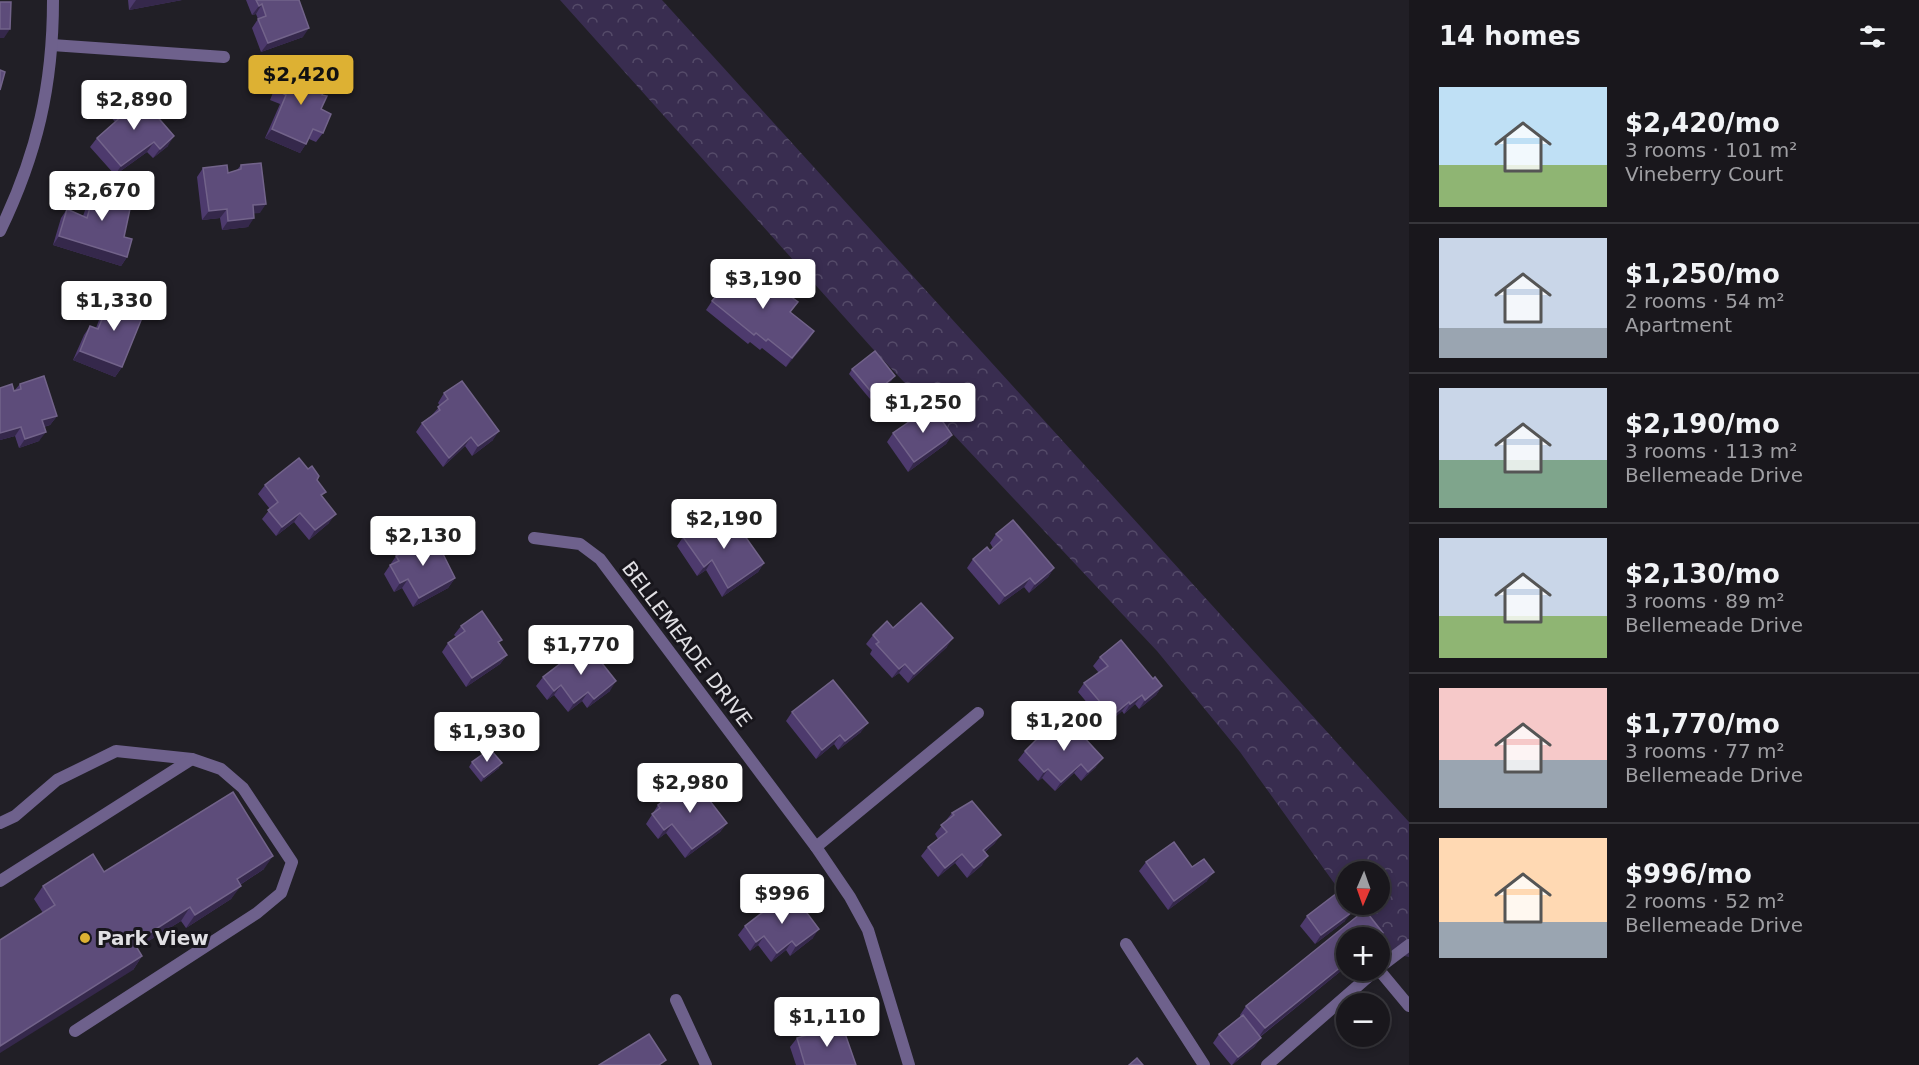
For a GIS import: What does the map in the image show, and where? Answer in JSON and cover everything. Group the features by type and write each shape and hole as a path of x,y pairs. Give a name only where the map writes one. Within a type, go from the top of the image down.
{"street":[{"path":"0,231 24,179 38,137 52,45 53,0"},
{"path":"52,45 224,57"},
{"name":"BELLEMEADE DRIVE","path":"534,538 580,544 600,560 816,847 850,897 868,930 909,1065"},
{"path":"816,847 978,713"},
{"path":"0,823 15,816 57,780 116,751 192,759 220,769 243,788 291,862 281,892 257,913 75,1031"},
{"path":"0,881 192,759"},
{"path":"1126,944 1204,1065"},
{"path":"1390,961 1409,945"},
{"path":"1267,1065 1366,981"},
{"path":"1388,981 1409,1006"},
{"path":"676,1000 706,1065"}],"green space":[{"path":"560,0 662,0 1409,822 1409,957 1390,953 1390,927 1364,927 1356,915 1390,915 1390,861 1336,861 1336,886 1240,752 1157,651 872,348"}],"building":[{"path":"256,0 299,0 309,28 268,43 258,19 266,16 262,4 259,6"},
{"path":"0,2 11,2 10,29 0,29"},
{"path":"287,66 327,83 322,95 327,96 321,109 331,114 323,133 313,129 306,144 272,129 286,95 276,90"},
{"path":"0,70 5,72 0,90"},
{"path":"135,91 174,136 160,149 154,142 121,166 97,138 123,115 116,107"},
{"path":"261,163 266,204 253,205 254,218 228,221 227,209 209,211 203,168 227,165 228,173 241,169 241,165"},
{"path":"97,184 133,195 124,237 132,239 127,257 59,236 67,209 87,218"},
{"path":"744,262 798,302 790,312 814,331 792,358 768,339 766,341 756,333 754,335 712,301"},
{"path":"112,295 146,308 122,367 80,351 90,326 98,329"},
{"path":"875,351 895,376 873,394 852,369"},
{"path":"44,376 57,416 42,420 46,432 25,439 21,427 0,433 0,388 12,384 14,391 21,389 20,384"},
{"path":"462,381 499,431 478,446 471,437 449,458 422,423 440,410 438,407 448,399 444,393"},
{"path":"932,406 952,435 914,462 893,433"},
{"path":"299,458 308,469 312,466 319,476 317,480 326,492 321,495 336,514 315,530 300,513 282,527 268,510 278,502 265,485"},
{"path":"730,515 764,563 728,588 712,560 704,567 683,537 708,520 712,527"},
{"path":"1013,520 1054,568 1035,584 1030,578 1005,596 973,559 987,547 990,551 1002,540 996,534"},
{"path":"434,536 455,578 419,598 408,579 400,583 390,565 399,561 396,556"},
{"path":"921,603 953,638 914,674 905,664 899,669 876,644 879,642 873,635 887,621 893,628"},
{"path":"482,611 502,640 498,642 507,655 472,678 448,643 465,631 461,626"},
{"path":"1121,640 1153,679 1155,677 1162,686 1145,700 1142,695 1130,704 1129,702 1112,716 1084,683 1108,666 1100,657"},
{"path":"582,647 594,659 597,657 616,681 594,699 588,692 574,703 561,685 554,691 543,677"},
{"path":"833,680 868,723 845,741 840,735 822,750 792,712"},
{"path":"1070,722 1103,758 1088,772 1081,764 1061,782 1048,769 1044,772 1025,751 1044,732 1049,737"},
{"path":"490,749 502,763 484,777 472,762"},
{"path":"693,779 727,823 692,849 672,824 664,830 652,814 660,808 658,805"},
{"name":"Park View","path":"233,792 273,856 237,879 241,886 195,915 190,907 134,943 142,956 0,1046 0,940 55,905 43,886 93,854 104,872"},
{"path":"972,801 1001,835 983,850 988,856 974,868 962,854 945,868 928,847 947,832 941,825 954,815 952,813"},
{"path":"1174,842 1192,867 1204,859 1214,872 1174,901 1146,862"},
{"path":"1336,894 1336,915 1348,915 1321,935 1307,916"},
{"path":"785,895 801,911 804,909 819,929 796,946 792,941 777,953 764,936 756,942 745,926"},
{"path":"1359,915 1369,915 1378,927 1344,927"},
{"path":"1336,933 1336,971 1265,1028 1246,1006"},
{"path":"1243,1015 1261,1038 1238,1057 1219,1034"},
{"path":"842,1025 856,1065 805,1065 797,1038"},
{"path":"649,1034 666,1060 659,1065 599,1065"},
{"path":"1137,1058 1143,1065 1129,1065"}],"place":[{"name":"Park View","path":"85,938"}]}
